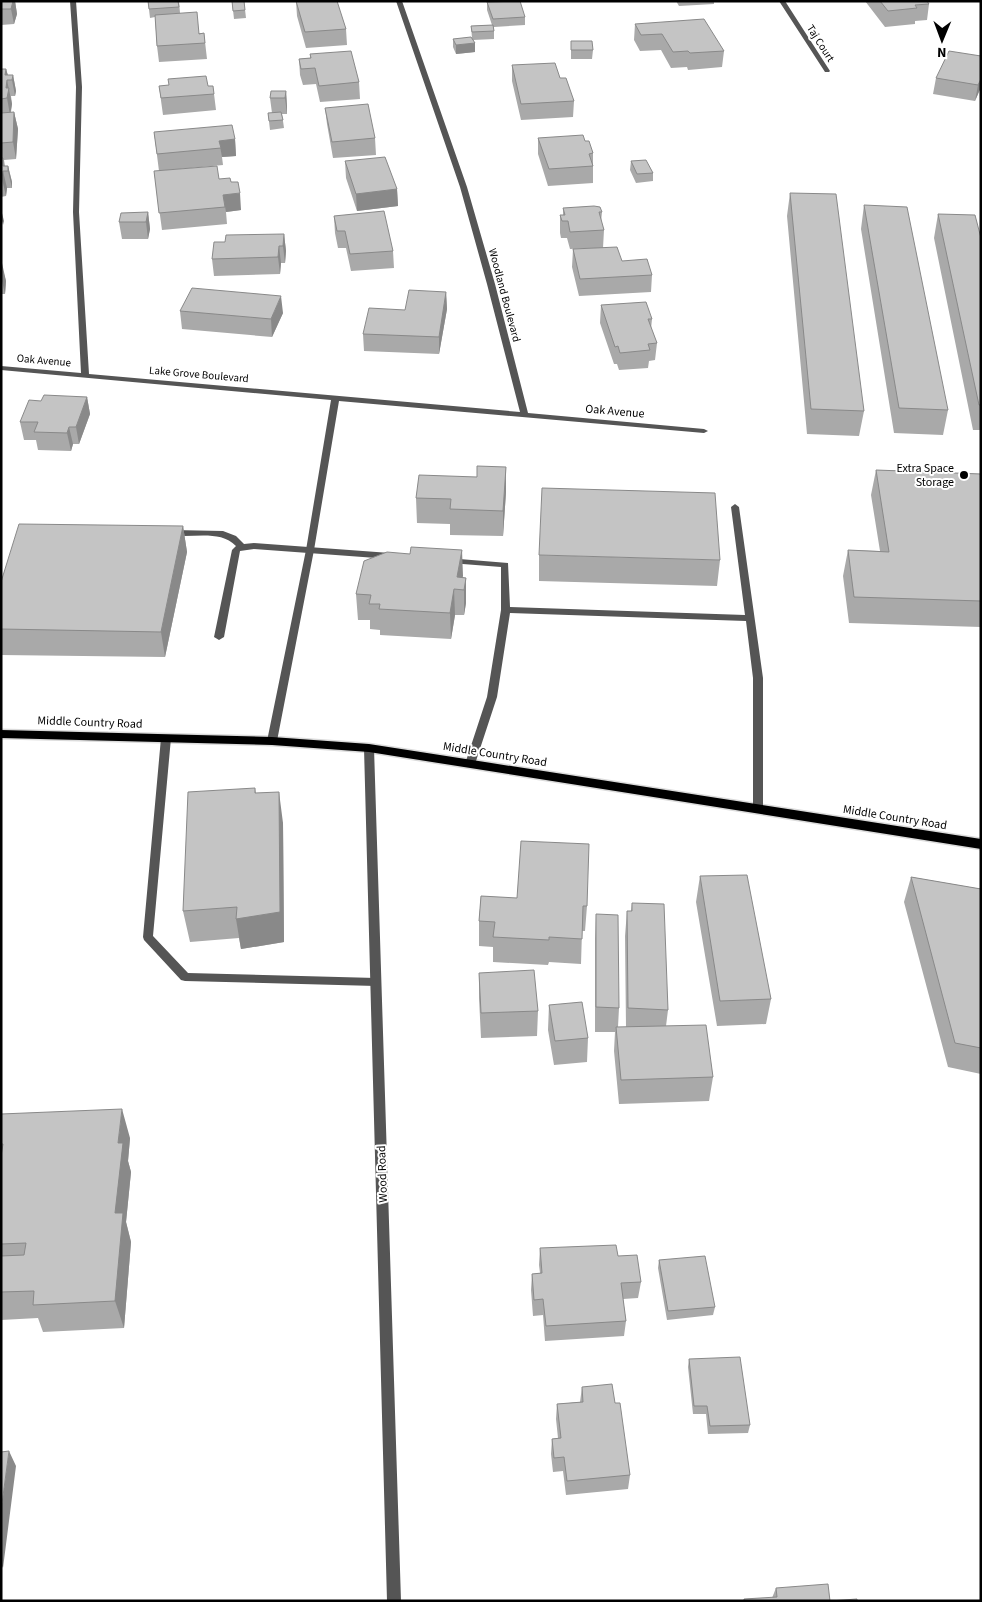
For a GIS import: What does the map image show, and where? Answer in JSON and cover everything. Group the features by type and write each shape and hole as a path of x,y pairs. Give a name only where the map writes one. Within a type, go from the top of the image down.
{"main road":[{"name":"Middle Country Road","path":"1,734 272,741 369,748 981,844"}],"street":[{"path":"73,1 78,87 76,212 85,375"},
{"name":"Woodland Boulevard","path":"399,1 409,35 453,156 483,256 525,415"},
{"name":"Taj Court","path":"782,1 827,71"},
{"name":"Oak Avenue","path":"1,368 85,375"},
{"name":"Lake Grove Boulevard","path":"85,375 335,398"},
{"path":"272,741 310,550 335,398 525,415"},
{"name":"Oak Avenue","path":"525,415 704,431"},
{"path":"735,507 758,678 758,809"},
{"path":"164,533 224,534 233,538 242,547"},
{"path":"219,637 236,550 242,547 254,546 398,557"},
{"path":"437,560 505,565 506,610 492,696 470,764"},
{"path":"506,610 749,618"},
{"path":"166,738 148,938 186,977 376,982"},
{"name":"Wood Road","path":"369,748 394,1601"}],"building":[{"path":"1,1 13,1 11,9 1,9"},
{"path":"148,1 178,1 179,7 149,9"},
{"path":"232,1 244,1 245,10 233,11"},
{"path":"296,1 337,1 346,29 305,32"},
{"path":"520,1 525,17 493,19 487,2"},
{"path":"880,1 927,1 929,4 915,5 917,8 888,11"},
{"path":"197,12 199,34 204,33 205,43 157,46 155,15"},
{"path":"704,19 724,51 673,52 662,34 641,35 635,24"},
{"path":"493,25 494,31 472,32 471,26"},
{"path":"471,37 475,43 456,45 453,39"},
{"path":"571,41 592,41 593,50 571,50"},
{"path":"351,51 359,82 319,86 315,68 301,69 299,59 311,58 310,54"},
{"path":"949,51 981,56 981,79 978,85 936,78"},
{"path":"555,63 560,78 566,78 574,101 521,104 512,65"},
{"path":"1,69 6,69 5,75 13,75 12,80 7,80 6,88 9,88 7,98 1,99"},
{"path":"206,76 208,86 213,86 214,94 161,98 159,86 169,85 168,79"},
{"path":"271,91 286,91 285,98 270,98"},
{"path":"368,104 375,138 332,142 325,108"},
{"path":"14,112 13,142 1,143 1,113"},
{"path":"281,112 283,120 269,121 268,113"},
{"path":"232,125 235,139 219,141 221,148 157,154 154,132"},
{"path":"583,135 585,141 589,141 593,153 589,154 593,166 549,169 538,138"},
{"path":"385,157 397,189 356,194 345,161"},
{"path":"1,158 3,158 3,166 8,166 8,171 3,171 1,180"},
{"path":"646,160 653,173 637,174 631,161"},
{"path":"217,166 219,179 230,178 231,182 238,182 240,193 223,195 225,207 159,213 154,171"},
{"path":"790,193 836,194 864,411 811,409"},
{"path":"864,205 907,207 948,410 899,408"},
{"path":"600,207 602,212 599,212 604,230 570,232 568,221 562,221 560,215 565,215 563,208"},
{"path":"384,211 393,251 350,254 345,231 337,231 334,216"},
{"path":"148,212 146,222 119,222 121,213"},
{"path":"938,214 975,215 981,238 981,405 979,405"},
{"path":"284,234 283,246 279,246 278,257 212,259 214,242 225,242 226,235"},
{"path":"617,247 622,261 647,259 652,275 580,279 573,249"},
{"path":"192,288 281,296 271,319 180,311"},
{"path":"409,290 446,292 439,337 363,334 369,308 405,310"},
{"path":"646,302 652,319 648,319 657,343 648,344 650,350 620,353 618,346 615,347 601,305"},
{"path":"44,395 87,397 76,427 69,427 67,433 34,432 38,422 20,422 29,400 41,401"},
{"path":"477,466 506,467 503,511 450,509 451,499 416,498 419,475 477,477"},
{"path":"876,470 981,474 981,601 854,597 848,550 889,552"},
{"path":"542,488 715,493 720,560 539,555"},
{"path":"19,524 183,526 161,632 1,629 1,582"},
{"path":"411,547 462,550 457,577 466,578 464,590 454,589 450,613 379,609 380,604 369,604 371,595 356,594 364,561 387,552 410,554"},
{"path":"255,788 255,793 279,792 280,912 236,919 237,907 183,911 188,792"},
{"path":"521,841 589,844 587,906 583,906 582,939 549,937 549,940 493,937 495,922 479,921 481,896 517,898"},
{"path":"747,875 771,999 720,1001 700,876"},
{"path":"911,877 981,889 981,1048 955,1043"},
{"path":"632,903 664,904 668,1010 628,1008 627,911 632,911"},
{"path":"596,914 618,915 619,1008 596,1007"},
{"path":"534,970 538,1011 481,1013 479,973"},
{"path":"582,1002 588,1038 555,1041 549,1005"},
{"path":"706,1025 713,1077 621,1080 616,1027"},
{"path":"122,1109 118,1143 123,1143 115,1213 123,1213 115,1301 33,1305 34,1291 1,1292 1,1256 24,1255 26,1243 1,1244 1,1156 3,1144 1,1144 1,1114"},
{"path":"616,1245 618,1256 637,1255 641,1282 621,1283 626,1321 546,1326 543,1299 534,1300 532,1274 542,1273 540,1248"},
{"path":"705,1256 715,1307 668,1311 659,1260"},
{"path":"740,1357 750,1425 710,1426 707,1406 694,1406 689,1359"},
{"path":"612,1384 615,1403 620,1403 630,1475 567,1481 564,1457 554,1458 552,1439 561,1438 557,1404 583,1402 582,1387"},
{"path":"9,1451 1,1511 1,1452"},
{"path":"828,1584 830,1601 744,1601 744,1599 777,1597 776,1588"},
{"path":"857,1599 857,1601 830,1601"}],"place":[{"name":"Extra Space Storage","path":"964,475"}]}
